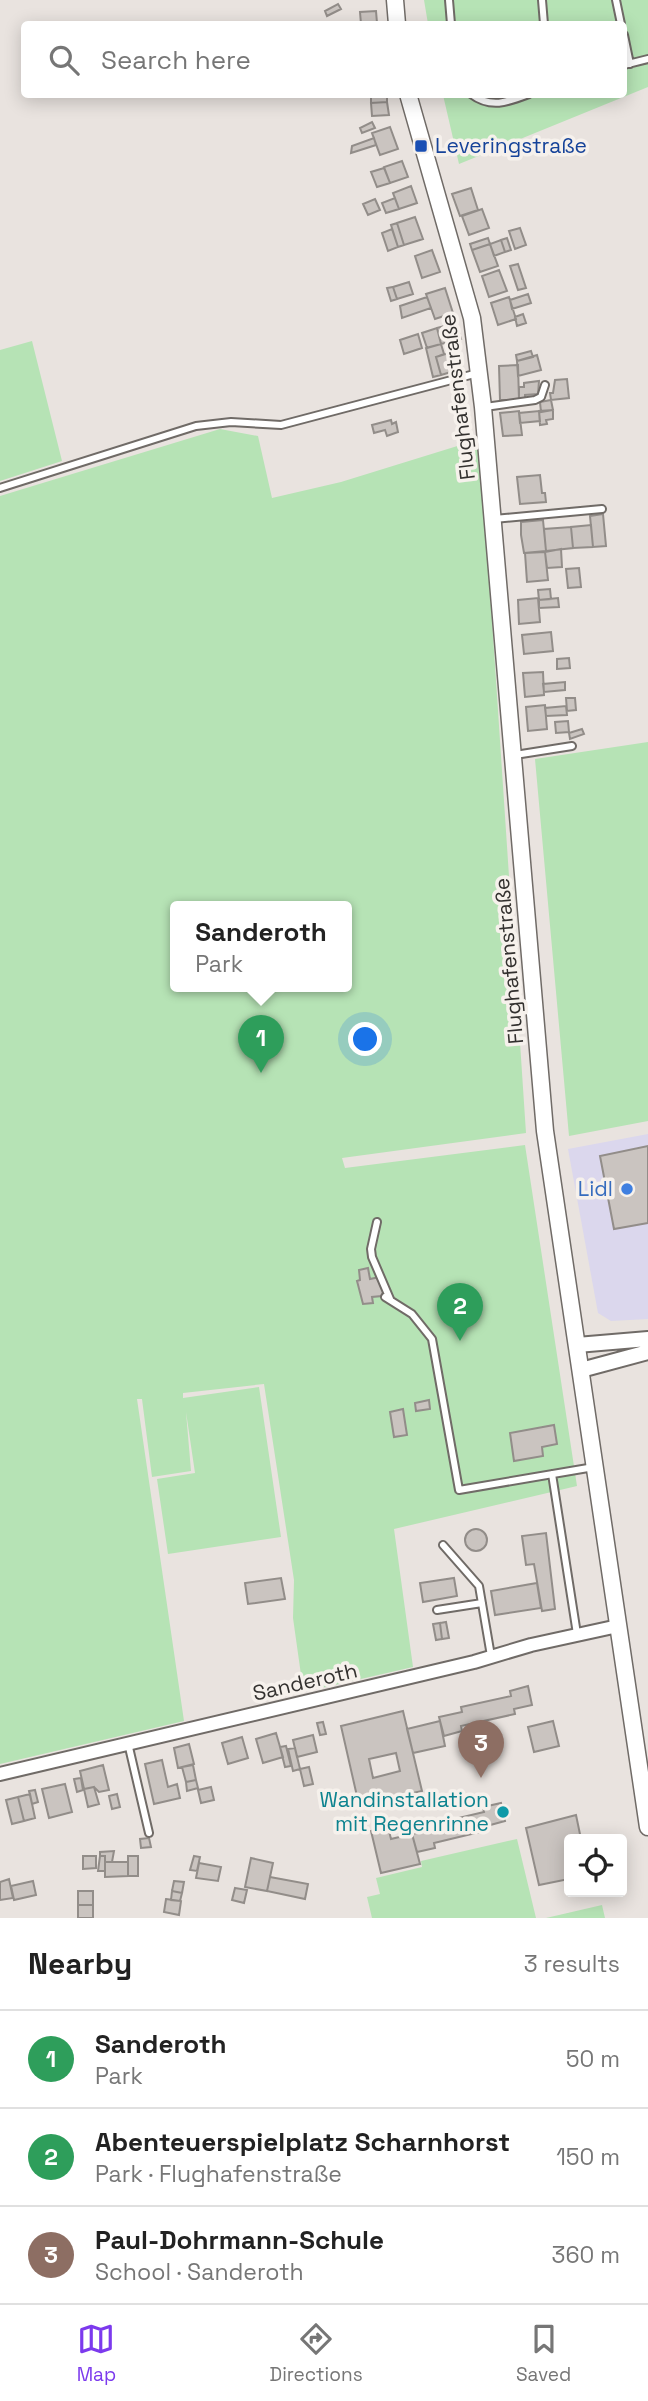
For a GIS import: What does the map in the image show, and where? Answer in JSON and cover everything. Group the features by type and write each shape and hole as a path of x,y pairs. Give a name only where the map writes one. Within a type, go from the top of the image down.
{"main road":[{"path":"395,0 397,21"},
{"name":"Flughafenstraße","path":"409,98 472,318 483,407 545,1131 648,1828"}],"street":[{"path":"577,1345 648,1339"},
{"path":"581,1370 648,1352"},
{"name":"Sanderoth","path":"0,1774 618,1626"}],"lane":[{"path":"449,0 451,21"},
{"path":"541,0 544,21"},
{"path":"616,0 620,21"},
{"path":"627,64 648,59"},
{"path":"479,98 491,104 517,98"},
{"path":"0,488 196,426 231,422 281,425 479,372"},
{"path":"483,407 535,400 541,397 545,385"},
{"path":"493,519 602,509"},
{"path":"513,755 572,746"},
{"path":"377,1222 371,1249 388,1299 412,1314 432,1339 459,1490 596,1466"},
{"path":"552,1474 577,1634"},
{"path":"443,1545 479,1586 491,1656"},
{"path":"437,1610 482,1603"},
{"path":"128,1744 149,1833"}],"shaded area":[{"path":"648,1134 648,1319 611,1321 598,1313 568,1149"}],"green space":[{"path":"424,0 648,0 648,87 627,96 627,21 428,21"},
{"path":"444,98 621,98 459,164"},
{"path":"32,341 62,461 0,481 0,350"},
{"path":"220,429 258,436 272,498 341,482 480,439 526,1133 342,1158 345,1168 525,1145 577,1486 394,1529 413,1667 326,1687 319,1688 318,1685 303,1689 293,1618 294,1580 264,1384 183,1393 183,1398 259,1387 281,1537 168,1554 157,1479 195,1473 186,1412 191,1471 152,1477 142,1399 137,1399 184,1721 0,1764 0,496"},
{"path":"648,742 648,1121 569,1136 535,759"},
{"path":"517,1839 536,1918 372,1918 367,1897 380,1894 376,1878 422,1867 421,1861"},
{"path":"602,1905 605,1918 546,1918"}],"building":[{"path":"338,4 341,9 327,16 325,11"},
{"path":"376,11 377,21 361,21 360,12"},
{"path":"371,98 387,98 387,102 371,103"},
{"path":"387,102 389,115 372,116 371,103"},
{"path":"372,122 375,128 362,133 360,128"},
{"path":"390,127 398,149 380,155 372,133"},
{"path":"374,138 376,145 351,153 352,146"},
{"path":"402,161 408,177 390,183 384,167"},
{"path":"384,168 390,183 377,187 371,172"},
{"path":"411,186 417,203 399,209 393,193"},
{"path":"471,188 478,210 460,216 452,194"},
{"path":"395,198 399,209 386,213 382,203"},
{"path":"375,199 380,210 368,215 363,204"},
{"path":"482,209 489,228 469,235 462,216"},
{"path":"415,217 423,239 404,245 397,223"},
{"path":"397,223 404,245 398,247 391,225"},
{"path":"520,228 526,245 515,249 509,231"},
{"path":"392,229 398,247 388,251 382,233"},
{"path":"488,238 490,244 472,250 470,244"},
{"path":"507,238 511,250 505,252 501,240"},
{"path":"501,240 505,252 494,256 490,244"},
{"path":"490,244 498,266 480,272 472,250"},
{"path":"432,250 440,272 422,278 415,256"},
{"path":"518,264 526,288 518,290 510,266"},
{"path":"499,270 507,291 489,297 482,276"},
{"path":"409,282 413,294 397,299 393,287"},
{"path":"393,287 397,299 391,301 387,288"},
{"path":"445,288 453,313 435,319 426,294"},
{"path":"528,294 531,303 512,309 510,300"},
{"path":"427,297 431,308 402,318 400,306"},
{"path":"509,297 516,319 498,325 491,303"},
{"path":"523,314 526,323 517,326 515,317"},
{"path":"456,323 461,339 441,344 437,328"},
{"path":"437,328 441,344 427,348 422,333"},
{"path":"418,334 422,348 404,354 400,340"},
{"path":"441,344 444,354 436,357 441,375 433,377 426,348"},
{"path":"455,351 461,369 441,375 436,357"},
{"path":"531,351 533,357 517,361 516,355"},
{"path":"537,355 541,370 518,376 517,361"},
{"path":"518,365 519,400 500,400 499,366"},
{"path":"567,379 569,398 551,400 550,393 553,393 555,380"},
{"path":"539,381 538,394 525,395 525,399 519,400 519,387 524,387 524,383"},
{"path":"551,400 553,410 541,412 540,402"},
{"path":"553,410 553,419 540,425 539,411"},
{"path":"519,411 522,435 503,436 500,413"},
{"path":"539,411 540,421 520,423 519,413"},
{"path":"391,420 392,424 396,422 398,432 387,436 385,430 374,433 372,425"},
{"path":"540,475 546,502 520,504 517,477"},
{"path":"603,514 606,546 593,547 590,516"},
{"path":"543,520 546,551 524,553 521,522"},
{"path":"591,525 593,547 573,548 571,527"},
{"path":"571,527 573,548 546,551 544,529"},
{"path":"561,549 562,567 547,568 545,552"},
{"path":"545,552 548,580 527,582 525,553"},
{"path":"579,568 581,587 568,588 566,569"},
{"path":"550,589 551,599 539,600 538,590"},
{"path":"538,598 540,622 519,624 518,600"},
{"path":"558,598 559,607 539,608 539,600"},
{"path":"551,632 553,651 524,654 522,635"},
{"path":"569,658 570,668 557,669 557,659"},
{"path":"543,672 544,695 525,697 523,673"},
{"path":"565,682 565,690 544,692 543,684"},
{"path":"566,698 575,698 576,710 567,711"},
{"path":"545,705 547,729 528,731 526,707"},
{"path":"566,706 567,715 546,716 545,708"},
{"path":"568,721 569,732 556,733 555,722"},
{"path":"582,729 584,734 570,739 569,733"},
{"name":"Lidl","path":"648,1146 648,1223 614,1229 600,1156"},
{"path":"368,1268 370,1279 380,1277 384,1288 382,1296 372,1297 373,1303 363,1304 357,1281 360,1280 359,1270"},
{"path":"429,1400 430,1409 416,1411 415,1403"},
{"path":"403,1409 407,1435 394,1437 390,1412"},
{"path":"554,1425 557,1444 542,1447 543,1456 514,1461 510,1433"},
{"path":"476,1529 484,1532 487,1540 484,1548 476,1551 468,1548 465,1540 468,1532"},
{"path":"546,1533 555,1609 542,1611 534,1564 526,1565 522,1536"},
{"path":"281,1578 285,1599 248,1604 245,1583"},
{"path":"454,1578 457,1596 423,1602 420,1583"},
{"path":"537,1583 541,1608 495,1615 491,1591"},
{"path":"446,1622 449,1638 442,1639 440,1623"},
{"path":"440,1623 442,1639 436,1640 433,1624"},
{"path":"528,1686 532,1705 514,1709 515,1714 461,1726 462,1731 444,1736 439,1717 462,1712 461,1707 511,1696 510,1691"},
{"path":"403,1711 422,1791 359,1805 341,1726","holes":["396,1753 400,1771 373,1778 369,1759"]},
{"path":"440,1721 445,1746 413,1753 407,1729"},
{"path":"553,1721 559,1746 534,1752 528,1727"},
{"path":"323,1722 326,1734 320,1735 317,1723"},
{"path":"276,1733 283,1757 263,1763 256,1739"},
{"path":"313,1735 317,1752 297,1757 293,1740"},
{"path":"242,1737 248,1758 228,1764 222,1743"},
{"path":"189,1744 194,1764 178,1768 174,1748"},
{"path":"286,1746 291,1766 285,1767 280,1747"},
{"path":"295,1748 300,1769 293,1771 288,1749"},
{"path":"162,1760 168,1787 177,1784 180,1798 154,1804 145,1764"},
{"path":"103,1765 109,1790 99,1792 94,1787 84,1789 80,1771"},
{"path":"193,1765 196,1780 186,1782 182,1767"},
{"path":"309,1767 313,1784 304,1786 300,1769"},
{"path":"81,1778 83,1790 77,1792 74,1779"},
{"path":"196,1780 198,1788 187,1791 186,1782"},
{"path":"65,1784 72,1812 49,1818 42,1789"},
{"path":"94,1787 99,1804 88,1807 84,1789"},
{"path":"211,1787 214,1800 201,1803 198,1790"},
{"path":"35,1790 38,1802 32,1804 29,1791"},
{"path":"30,1794 35,1818 24,1821 18,1797"},
{"path":"117,1794 120,1807 112,1809 109,1796"},
{"path":"18,1797 24,1821 12,1824 6,1800"},
{"path":"501,1803 505,1821 483,1827 484,1831 434,1843 435,1848 417,1852 412,1834 430,1830 429,1825 484,1812 483,1807"},
{"path":"576,1815 580,1834 564,1834 564,1880 539,1885 526,1828"},
{"path":"388,1827 391,1839 412,1834 420,1864 381,1873 371,1831"},
{"path":"149,1838 151,1847 141,1848 140,1839"},
{"path":"114,1851 112,1862 105,1862 105,1856 100,1856 100,1852"},
{"path":"83,1856 96,1856 96,1868 83,1869"},
{"path":"100,1856 105,1856 105,1871 98,1871"},
{"path":"128,1856 138,1856 138,1876 128,1876"},
{"path":"194,1856 200,1857 197,1871 190,1870"},
{"path":"251,1858 273,1863 267,1891 245,1887"},
{"path":"105,1862 128,1862 128,1876 105,1877"},
{"path":"199,1863 221,1867 218,1881 196,1878"},
{"path":"270,1877 308,1884 305,1899 267,1891"},
{"path":"9,1879 13,1898 0,1900 0,1882"},
{"path":"33,1881 36,1895 14,1900 11,1886"},
{"path":"174,1881 184,1882 182,1893 172,1891"},
{"path":"235,1888 247,1890 244,1903 232,1900"},
{"path":"78,1891 93,1891 93,1905 78,1905"},
{"path":"172,1891 182,1893 180,1901 171,1900"},
{"path":"166,1899 181,1901 179,1915 164,1912"},
{"path":"78,1905 93,1905 93,1918 78,1918"}],"place":[{"name":"Leveringstraße","path":"421,146"},
{"name":"Sanderoth","path":"261,1073"},
{"name":"Lidl","path":"627,1189"},
{"name":"Abenteuerspielplatz Scharnhorst","path":"460,1341"},
{"name":"Paul-Dohrmann-Schule","path":"481,1778"},
{"name":"Wandinstallation mit Regenrinne","path":"503,1812"}]}
